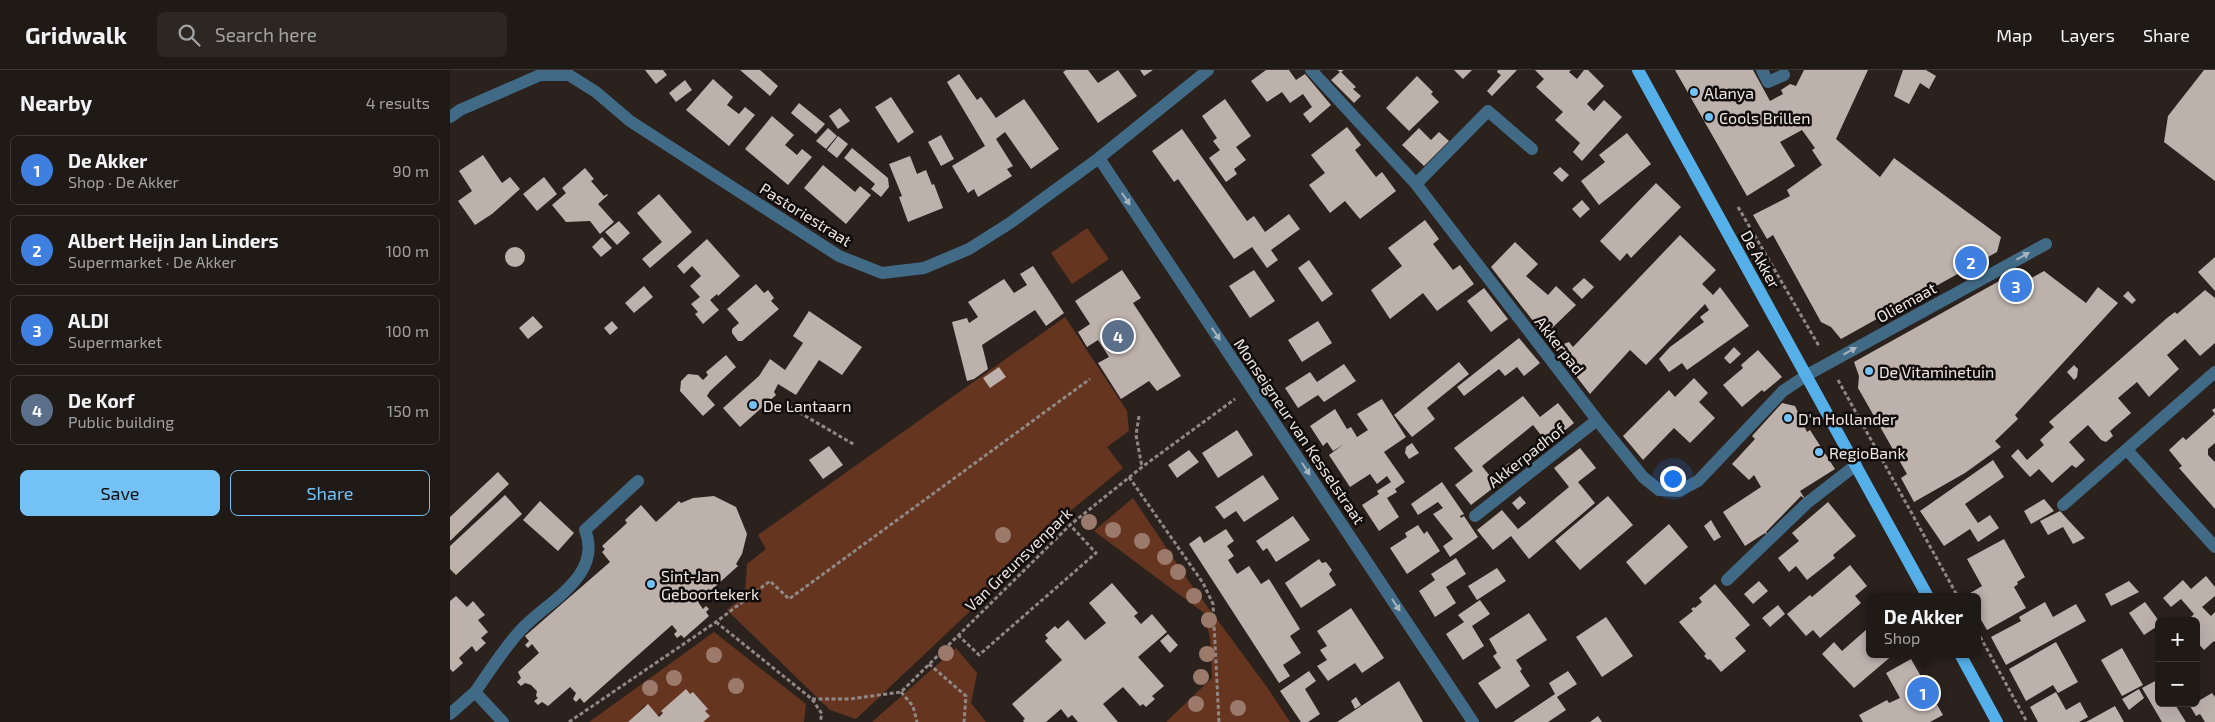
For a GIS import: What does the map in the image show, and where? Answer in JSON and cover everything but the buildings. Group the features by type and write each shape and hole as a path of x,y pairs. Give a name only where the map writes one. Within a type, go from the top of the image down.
{"main road":[{"name":"De Akker","path":"1638,70 1926,593"},
{"path":"1962,658 1997,722"}],"street":[{"name":"Pastoriestraat","path":"562,72 596,92 630,121 839,256 882,272 924,268 969,249 1010,223 1099,158 1208,70"},
{"name":"Akkerpad","path":"1311,70 1416,184 1596,420 1643,477 1659,490 1679,491 1698,481 1783,391 1807,375"},
{"path":"1762,70 1768,82 1784,74"},
{"path":"450,117 460,110 540,75 562,72"},
{"path":"1416,184 1488,111 1532,149"},
{"name":"Monseigneur van Kesselstraat","path":"1099,158 1473,722"},
{"name":"Oliemaat","path":"1807,375 2046,244"},
{"path":"2063,505 2215,372"},
{"name":"Akkerpadhof","path":"1475,516 1596,420"},
{"path":"2127,450 2215,547"},
{"path":"1727,580 1807,503 1856,465"},
{"path":"450,714 475,692 519,632 578,578 588,559 589,539 585,530 638,481"},
{"path":"475,692 503,722"}],"path":[{"path":"1733,199 1828,363 1956,593"},
{"path":"569,722 716,622 770,581 789,599 1090,379"},
{"name":"Van Greunsvenpark","path":"901,692 1070,525 1142,467 1252,387"},
{"path":"788,406 855,445"},
{"path":"1139,416 1136,434 1142,467"},
{"path":"1129,477 1203,583 1213,604 1219,722"},
{"path":"958,635 979,655 1096,553 1070,525"},
{"path":"716,622 812,699 822,714 820,722"},
{"path":"1981,637 2028,722"},
{"path":"929,664 966,696 964,722"},
{"path":"812,699 850,699 901,692 912,706 917,722"}],"shaded area":[{"path":"1087,228 1109,259 1072,284 1051,253"},
{"path":"1065,317 1127,411 1129,431 1107,447 1123,468 1059,520 1004,579 856,719 830,710 727,610 745,595 747,564 766,549 758,535"},
{"path":"1133,498 1190,583 1267,687 1290,722 1166,722 1212,678 1210,638 1204,613 1094,531"},
{"path":"714,632 806,704 804,722 703,722 681,696 656,717 645,705 629,722 589,722"},
{"path":"956,648 977,673 971,703 986,722 872,722"}],"place":[{"name":"Alanya","path":"1694,92"},
{"name":"Cools Brillen","path":"1709,117"},
{"name":"Albert Heijn Jan Linders","path":"1971,262"},
{"name":"ALDI","path":"2016,286"},
{"name":"De Korf","path":"1118,336"},
{"name":"De Vitaminetuin","path":"1869,371"},
{"name":"De Lantaarn","path":"753,405"},
{"name":"D'n Hollander","path":"1788,418"},
{"name":"RegioBank","path":"1819,452"},
{"name":"Sint-Jan Geboortekerk","path":"651,584"},
{"name":"De Akker","path":"1923,693"}]}
